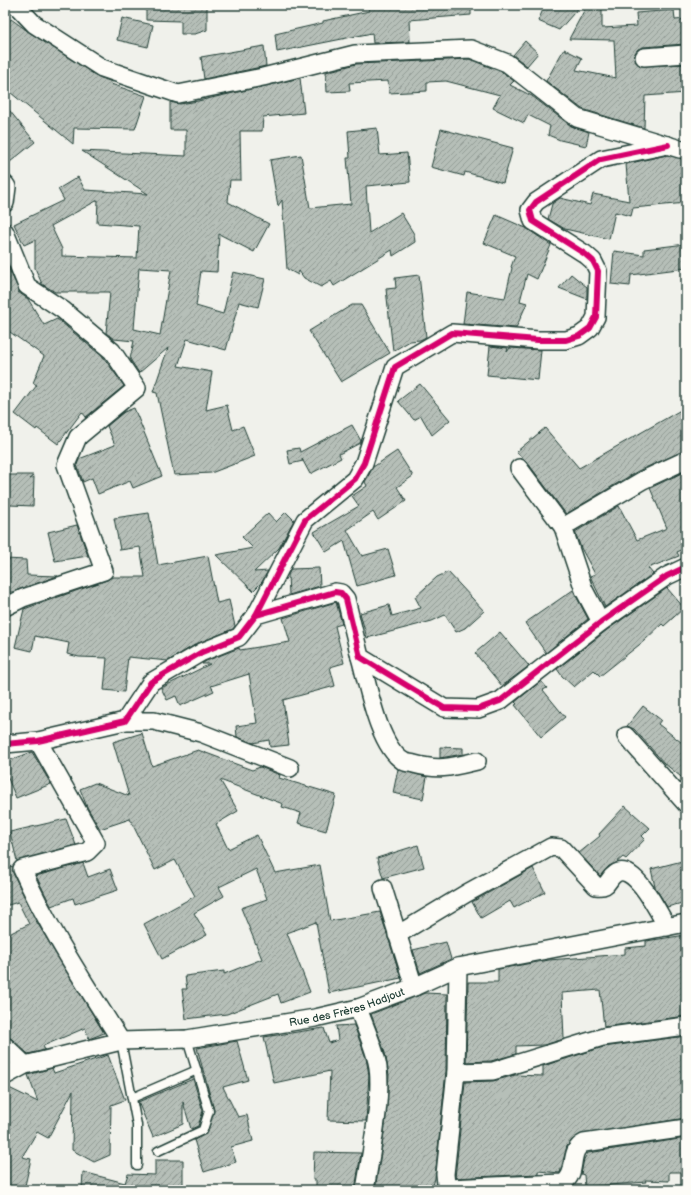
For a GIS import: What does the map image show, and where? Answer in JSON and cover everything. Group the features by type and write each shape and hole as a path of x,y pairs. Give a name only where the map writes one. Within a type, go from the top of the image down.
{"street":[{"path":"16,5 34,24 102,68 178,94 263,77 355,54 471,49 507,63 576,118 686,149"},
{"path":"644,57 686,54"},
{"path":"125,721 151,682 202,652 239,637 256,615 305,520 354,479 364,464 395,367 452,333 538,340 566,340 579,336 590,328 596,317 598,270 593,261 585,254 533,221 530,210 536,202 601,159 668,145"},
{"path":"5,184 7,188 5,203"},
{"path":"5,232 27,286 63,310 112,351 137,388 78,437 66,466 104,570 23,598 5,607"},
{"path":"562,527 643,480 686,460"},
{"path":"519,468 562,527 584,590 601,622"},
{"path":"360,657 444,708 478,709 500,701 601,622 667,576 686,567"},
{"path":"256,615 335,592 341,593 346,599 380,730 393,751 403,761 433,769 452,767 478,761"},
{"path":"5,744 38,741 125,721 154,721 201,733 290,768"},
{"path":"626,736 686,804"},
{"path":"38,741 96,843 87,852 22,869 48,921 121,1041"},
{"path":"397,934 467,893 551,847 562,848 596,886 602,887 606,885 614,874 622,871 629,873 647,891 667,927"},
{"path":"383,888 414,987"},
{"name":"Rue des Frères Hadjout","path":"5,1076 25,1065 121,1041 187,1039 315,1018 358,1008 414,987 458,967 686,923"},
{"path":"458,967 456,1072 445,1174 446,1184 450,1188 563,1183 569,1179 572,1174 574,1150 584,1143 686,1128"},
{"path":"358,1008 378,1063 377,1107 364,1190"},
{"path":"456,1072 493,1071 603,1037 686,1026"},
{"path":"5,1046 25,1065"}],"lane":[{"path":"158,1151 203,1130 209,1111 187,1039"},
{"path":"121,1041 137,1125 137,1165"},
{"path":"132,1098 197,1070"}],"green space":[{"path":"686,1186 686,1190 586,1190"}],"building":[{"path":"146,5 207,5 207,30 195,34 181,34 181,21 146,20"},
{"path":"368,5 471,5 471,15 409,20 410,42 373,43 372,33 277,52 275,34 323,23 323,21 369,11"},
{"path":"545,5 581,5 559,30 538,21"},
{"path":"587,5 602,5 602,28 637,26 636,13 674,10 675,20 686,19 686,44 643,47 638,49 635,53 636,62 640,66 686,64 686,93 645,96 644,128 582,109 546,81 564,49 582,58 576,70 616,78 614,40 569,39"},
{"path":"122,18 153,25 148,47 117,40"},
{"path":"11,19 97,76 112,82 111,84 146,96 135,129 74,128 73,144 5,88 5,28"},
{"path":"525,41 538,53 527,66 513,55"},
{"path":"264,46 266,66 204,79 201,57"},
{"path":"469,59 502,72 514,81 510,85 532,96 571,126 589,132 586,146 560,140 548,135 550,126 528,115 524,123 493,108 500,95 446,81 427,82 427,91 389,93 388,81 349,83 350,91 327,92 326,72 356,64"},
{"path":"300,78 304,113 263,117 262,131 240,131 241,180 230,180 228,202 269,224 254,252 219,234 217,272 201,271 196,306 223,314 233,272 265,279 258,307 239,302 226,350 187,339 178,366 212,372 206,410 227,405 233,430 243,426 255,456 211,473 174,475 157,393 153,392 168,348 139,373 130,359 134,341 114,339 106,333 110,292 55,292 42,284 35,268 35,240 24,245 14,224 64,200 58,189 78,177 85,190 148,194 82,151 186,156 186,130 170,130 170,102 180,104","holes":["98,200 97,223 139,226 137,258 62,256 62,249 51,226","139,268 171,270 160,335 134,329"]},
{"path":"5,105 35,142 5,166"},
{"path":"377,128 380,155 407,153 410,182 366,186 369,233 401,213 414,234 415,242 393,256 392,250 334,286 331,281 321,287 304,278 299,271 298,275 287,269 282,200 278,206 270,160 301,155 310,208 351,204 347,158 350,158 348,131"},
{"path":"441,129 513,148 503,183 465,172 464,176 431,167"},
{"path":"667,155 686,159 686,203 633,208 631,216 615,212 609,239 565,229 548,219 552,204 560,198 590,205 593,194 629,201 626,164"},
{"path":"496,215 526,228 551,245 537,279 527,274 520,301 527,303 516,328 463,324 467,292 505,298 511,267 515,256 484,243"},
{"path":"686,244 686,268 631,275 630,286 611,284 614,251 644,255 644,249"},
{"path":"5,261 20,292 18,292 28,299 44,325 57,319 61,322 104,358 124,386 86,417 82,412 58,444 15,414 37,385 33,383 44,356 7,330 5,326"},
{"path":"571,274 587,287 587,299 559,288"},
{"path":"419,275 426,337 420,340 410,341 393,351 386,289 396,288 395,278"},
{"path":"352,305 361,305 390,353 341,382 309,331"},
{"path":"490,346 508,348 507,352 510,348 541,350 538,380 487,375"},
{"path":"420,384 450,420 432,435 421,416 414,420 398,401"},
{"path":"686,407 686,450 638,471 566,514 527,462 516,452 545,428 579,468"},
{"path":"134,408 162,476 133,488 130,481 98,494 92,478 83,482 77,465 79,459 115,445 107,426 124,412"},
{"path":"352,425 361,441 360,443 339,454 341,458 310,474 302,459 303,461 290,464 287,450 299,448 300,452"},
{"path":"397,451 413,476 397,487 406,501 378,520 373,512 347,530 362,556 388,549 396,575 357,586 344,541 326,552 314,532 359,506 352,496 367,486 365,482 373,467"},
{"path":"686,471 686,548 677,552 679,556 648,568 653,574 605,607 590,576 595,574 581,548 575,532 619,506 637,540 667,528 650,488"},
{"path":"5,475 33,475 30,479 34,477 33,506 10,505 5,512"},
{"path":"286,512 294,520 279,548 254,572 268,571 262,582 253,591 216,555 253,548 242,537 268,513 276,522"},
{"path":"149,513 158,565 208,556 217,603 229,600 235,626 233,629 198,643 168,661 128,657 124,692 104,690 107,658 79,657 67,654 69,643 35,636 32,651 15,647 24,609 112,577 145,577 140,547 120,550 114,518"},
{"path":"77,525 88,556 55,561 48,532"},
{"path":"5,559 26,560 27,575 58,576 12,592 5,592"},
{"path":"319,568 320,586 289,595 288,575 291,569"},
{"path":"448,572 484,611 465,628 456,632 445,615 432,621 367,638 360,613 389,605 392,616 421,608 415,597 437,577"},
{"path":"667,588 684,608 664,626 662,624 644,641 600,676 594,670 574,687 562,676 557,669 607,630"},
{"path":"573,590 588,619 546,653 525,623"},
{"path":"336,602 342,624 335,626 344,663 330,667 335,686 283,700 289,745 270,747 269,740 253,743 237,737 236,726 257,723 249,674 211,686 214,691 180,706 176,696 167,700 161,688 210,664 202,664 206,661 239,648 240,650 290,642 283,618"},
{"path":"500,632 529,666 502,686 475,653"},
{"path":"541,681 547,688 543,690 565,717 541,737 515,705 517,704 515,702"},
{"path":"643,706 661,720 658,724 686,746 686,781 664,763 634,729 627,726"},
{"path":"142,733 152,766 198,750 252,770 260,767 280,775 279,778 336,795 326,831 298,823 301,813 282,807 283,804 220,780 238,811 216,824 228,849 257,835 275,873 320,865 330,921 380,912 401,978 329,993 316,922 287,933 310,992 281,1003 278,994 227,1014 186,1019 182,989 187,989 185,976 224,971 224,974 262,959 241,908 267,899 256,869 219,887 224,896 194,913 207,935 162,959 144,924 195,896 175,860 155,870 130,819 100,829 87,807 80,789 95,783 129,796 113,742"},
{"path":"440,747 463,748 463,754 440,758"},
{"path":"32,752 51,784 16,798 5,771 5,762"},
{"path":"398,769 427,777 423,799 393,793"},
{"path":"625,806 650,828 642,836 645,839 626,859 623,857 616,863 609,866 600,876 579,853 600,836 599,834"},
{"path":"66,819 76,845 17,861 10,832"},
{"path":"418,845 424,867 383,878 377,858"},
{"path":"686,860 686,902 667,907 655,887 651,869"},
{"path":"83,863 88,877 110,869 118,890 75,904 73,898 51,906 36,876"},
{"path":"13,866 13,873 35,919 104,1033 89,1039 85,1028 43,1046 45,1050 28,1054 12,1039 5,1036 5,936 29,924 18,902 5,906 5,868"},
{"path":"533,868 545,892 514,908 510,901 481,918 472,902"},
{"path":"686,935 686,1016 604,1027 600,990 562,993 564,1039 544,1045 516,1046 516,1054 491,1061 466,1062 468,982 498,982 498,969 549,960 625,954 625,948 646,946 646,941"},
{"path":"446,942 451,959 420,973 413,950"},
{"path":"425,993 447,994 446,1071 435,1178 432,1190 375,1190 385,1126 389,1075 385,1053 371,1014"},
{"path":"354,1025 366,1058 369,1075 366,1121 328,1120 330,1071 274,1083 264,1037 324,1028 329,1043 338,1040 336,1026"},
{"path":"686,1036 686,1118 579,1135 567,1146 560,1173 538,1171 538,1174 455,1178 465,1082 493,1081 515,1075 543,1076 543,1066 603,1047"},
{"path":"237,1041 248,1080 223,1087 238,1117 247,1115 253,1141 231,1147 236,1162 204,1172 194,1140 207,1133 214,1110 197,1048"},
{"path":"108,1055 125,1100 111,1105 110,1155 94,1162 72,1150 73,1091 48,1138 37,1132 22,1157 31,1159 24,1190 5,1190 5,1086 38,1102 28,1075 52,1068 54,1073"},
{"path":"193,1079 203,1111 198,1126 191,1129 183,1102 183,1124 153,1137 138,1102"},
{"path":"686,1138 686,1172 669,1172 669,1181 645,1180 646,1182 585,1187 584,1175 581,1174 584,1159 588,1153"},
{"path":"314,1152 361,1153 355,1190 316,1190 316,1180 313,1180"},
{"path":"155,1160 183,1160 183,1190 113,1190 82,1188 83,1172 125,1183 128,1174 155,1175"}],"cycle path":[{"path":"256,615 305,520 355,479 364,463 395,367 452,333 538,340 566,340 579,336 590,328 596,317 598,271 593,261 585,254 533,221 530,210 536,202 601,159 668,145"},
{"path":"5,744 38,741 125,721 151,682 202,652 239,637 256,615 335,592 341,593 346,599 360,657 444,708 478,709 500,701 601,622 667,576 686,567"}]}
